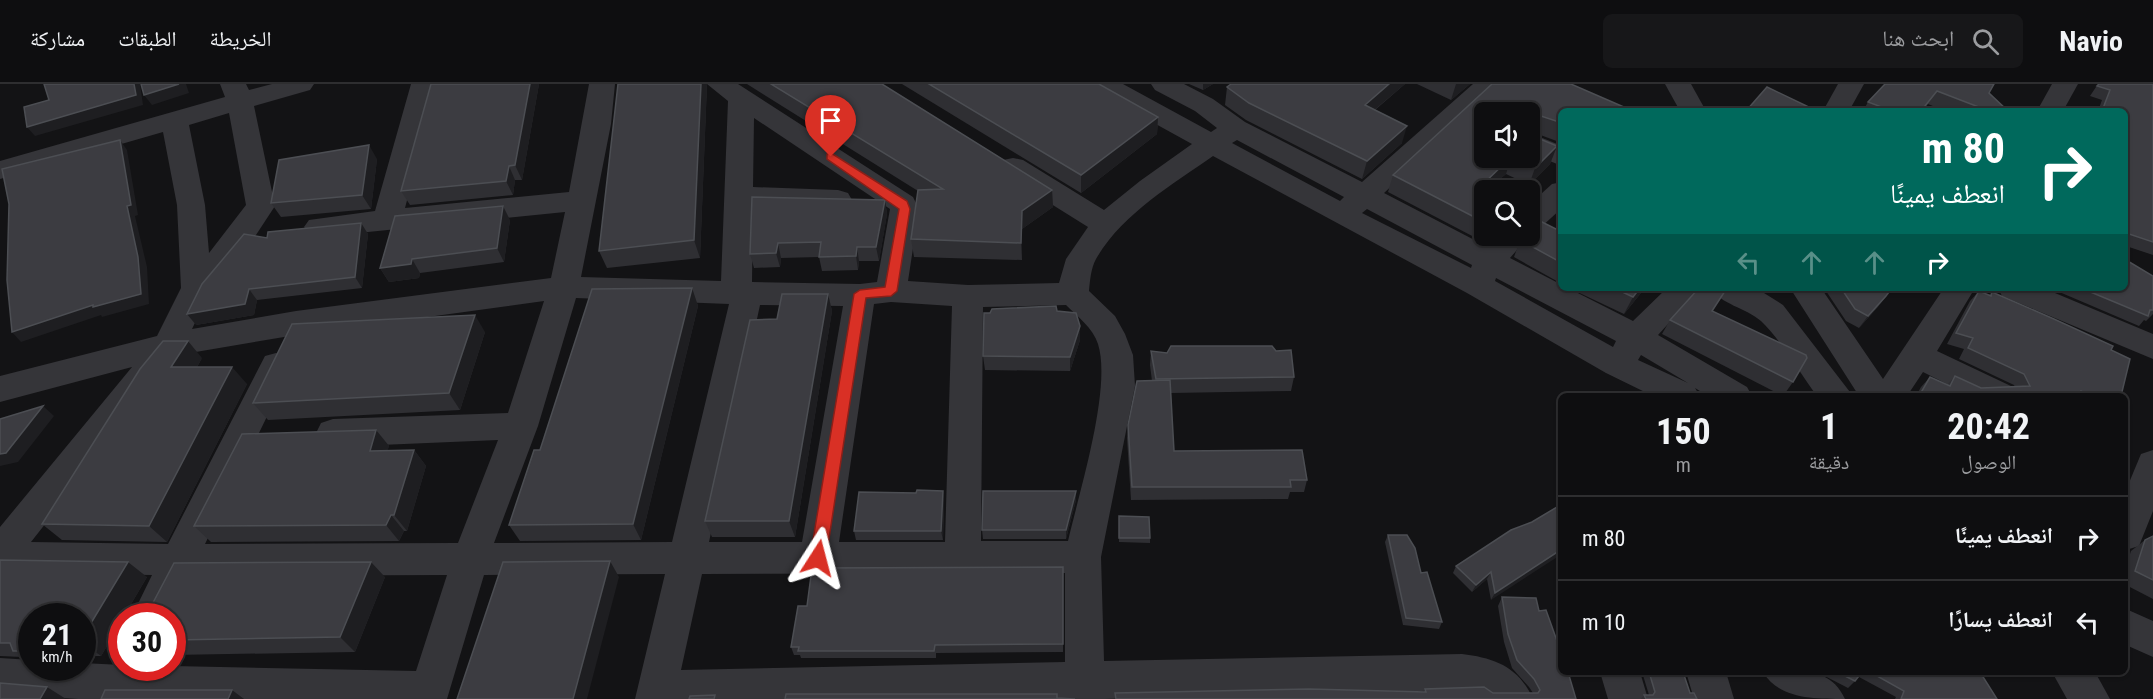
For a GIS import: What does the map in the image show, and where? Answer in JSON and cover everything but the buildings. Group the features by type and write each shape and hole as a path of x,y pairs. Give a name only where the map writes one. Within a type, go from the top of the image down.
{"street":[{"path":"0,170 174,119 237,92 301,84"},
{"path":"387,221 424,84"},
{"path":"0,676 116,683 428,695 470,559 521,426 564,287 597,124 602,84"},
{"path":"1103,84 1365,194 1484,272 1617,364 1677,393"},
{"path":"1164,84 1214,98 1224,136 1342,215 1636,337 1730,393"},
{"path":"1342,215 1490,84"},
{"path":"1678,84 1691,108"},
{"path":"1838,108 1851,84"},
{"path":"2052,108 2065,84"},
{"path":"730,91 740,195 741,293 656,694 1085,688 1462,672 1484,674 1501,686 1513,699"},
{"path":"730,91 903,204 904,209 875,293 818,558"},
{"path":"0,555 168,345 196,288 243,234 261,206 237,92"},
{"path":"1460,110 1474,116"},
{"path":"174,119 191,205 196,288"},
{"path":"1073,294 1075,275 1083,255 1106,225 1224,136"},
{"path":"1540,147 1558,155"},
{"path":"988,152 1106,225"},
{"path":"1540,211 1558,194"},
{"path":"740,195 903,204"},
{"path":"243,234 580,201"},
{"path":"1484,272 1506,246"},
{"path":"0,389 168,345 296,323 564,287 741,293 968,296 1073,294 1099,318 1116,343 1119,375 1119,386 1083,557 1085,688"},
{"path":"1617,364 1636,337 1683,291"},
{"path":"1734,291 1764,301 1834,393"},
{"path":"1807,291 1875,393"},
{"path":"1891,393 1958,291"},
{"path":"2020,291 2153,347"},
{"path":"963,556 968,296"},
{"path":"157,603 296,323"},
{"path":"1917,355 1995,393"},
{"path":"241,436 521,426"},
{"path":"2128,527 2143,463"},
{"path":"0,555 180,560 687,556 1083,557"},
{"path":"2128,627 2153,640"},
{"path":"1621,675 1628,699"},
{"path":"1707,675 1714,699"},
{"path":"1788,675 1825,699"},
{"path":"2074,675 2091,699"}],"route":[{"path":"818,558 860,294 891,291 904,209 903,204 831,157"}]}
